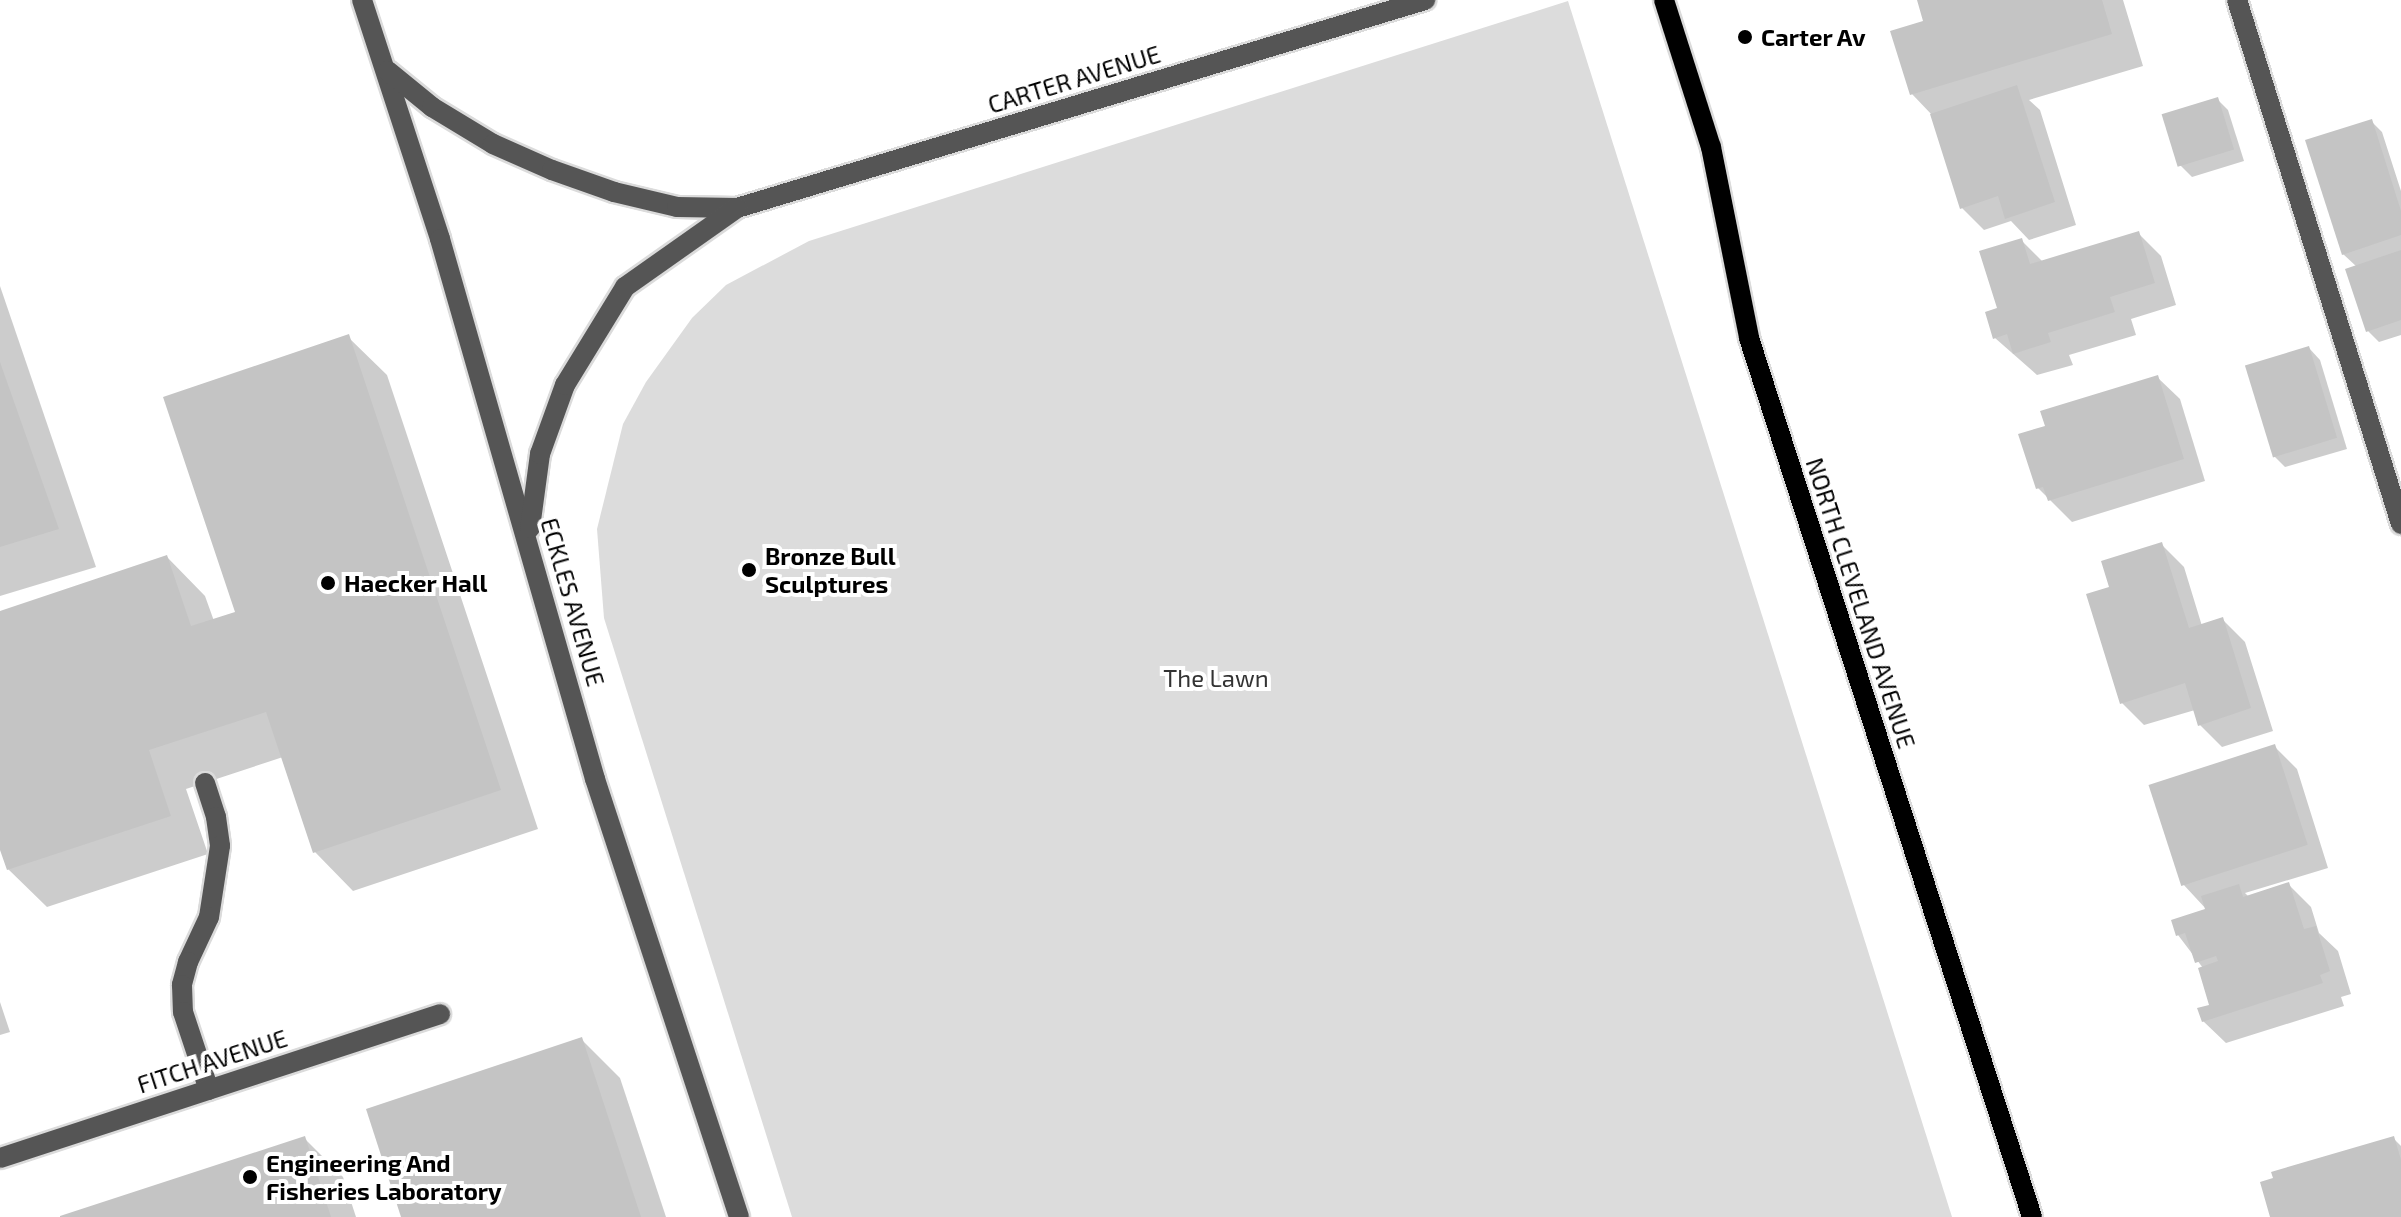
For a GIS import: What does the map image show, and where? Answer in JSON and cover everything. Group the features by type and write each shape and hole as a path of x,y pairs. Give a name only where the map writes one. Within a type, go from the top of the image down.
{"main road":[{"name":"NORTH CLEVELAND AVENUE","path":"1664,0 1711,147 1749,338 2032,1217"}],"street":[{"name":"ECKLES AVENUE","path":"362,0 388,71 528,537 595,779 739,1217"},
{"name":"CARTER AVENUE","path":"388,71 432,107 493,144 552,170 614,192 677,207 737,208 1425,0"},
{"path":"2237,0 2401,524"},
{"name":"CARTER AVENUE","path":"528,537 540,454 565,385 625,287 737,208"},
{"path":"205,783 216,817 220,846 209,917 188,962 182,985 183,1012 209,1090"},
{"name":"FITCH AVENUE","path":"0,1158 440,1014"}],"green space":[{"name":"The Lawn","path":"1568,1 1952,1217 792,1217 604,618 597,529 623,424 646,382 692,318 726,285 809,241"}],"building":[{"path":"1917,0 2102,0 2112,34 1910,95 1890,31 1923,21"},
{"path":"2017,85 2055,202 2005,219 1998,196 1960,209 1930,114"},
{"path":"2218,97 2234,150 2178,167 2162,114"},
{"path":"2372,119 2401,211 2401,235 2342,255 2305,140"},
{"path":"2139,231 2155,283 2110,297 2115,312 2048,333 2051,342 2013,354 2007,334 1993,339 1985,312 1997,308 1979,251 2022,238 2030,264"},
{"path":"2401,250 2401,320 2366,332 2345,269"},
{"name":"Haecker Hall","path":"349,334 501,790 313,853 266,712 149,750 171,816 7,870 0,850 0,611 167,555 191,626 235,612 163,397"},
{"path":"2309,346 2337,438 2273,457 2245,366"},
{"path":"0,362 59,529 0,547"},
{"path":"2158,375 2184,459 2048,501 2043,487 2036,489 2018,434 2045,426 2040,411"},
{"path":"2162,542 2189,628 2223,617 2251,708 2198,726 2185,683 2120,704 2086,594 2109,587 2101,561"},
{"path":"2275,744 2308,845 2181,886 2149,785"},
{"path":"2289,882 2304,929 2316,926 2330,971 2320,975 2323,983 2202,1022 2197,1008 2209,1005 2198,968 2218,961 2216,956 2195,963 2185,933 2176,936 2171,920 2205,909 2201,896 2239,884 2243,897"},
{"path":"582,1037 641,1217 401,1217 366,1109"},
{"name":"Engineering And Fisheries Laboratory","path":"305,1136 331,1217 60,1217 60,1216"},
{"path":"2394,1136 2401,1160 2401,1217 2270,1217 2260,1182 2273,1178 2271,1172"}],"place":[{"name":"Carter Av","path":"1745,37"},
{"name":"Bronze Bull Sculptures","path":"749,570"},
{"name":"Haecker Hall","path":"328,583"},
{"name":"Engineering And Fisheries Laboratory","path":"250,1177"}]}
